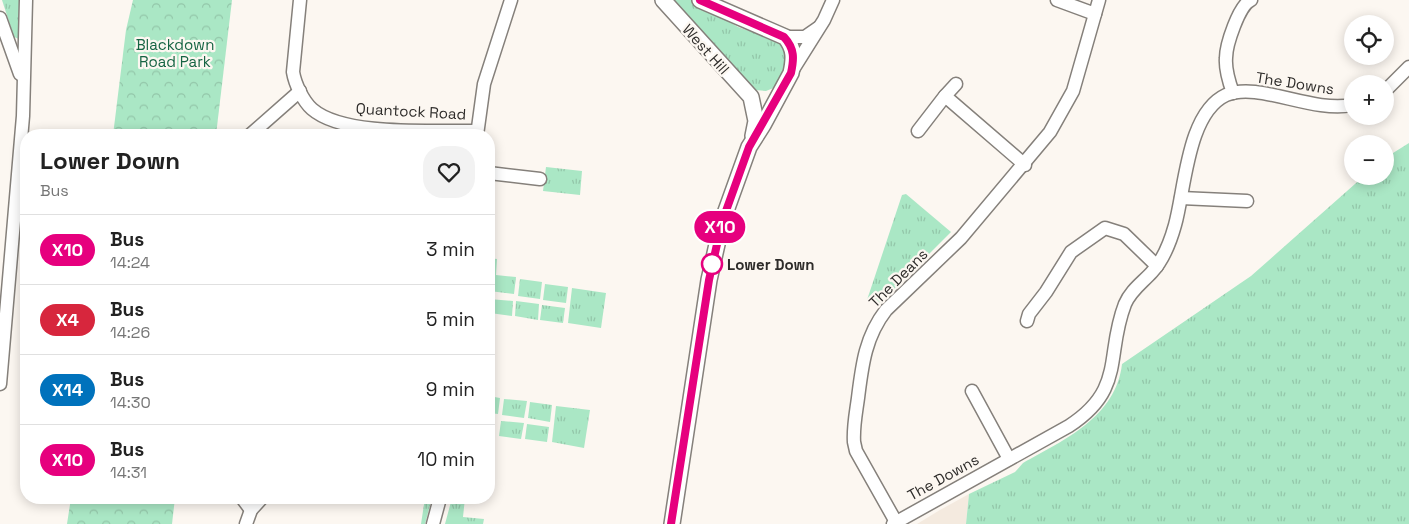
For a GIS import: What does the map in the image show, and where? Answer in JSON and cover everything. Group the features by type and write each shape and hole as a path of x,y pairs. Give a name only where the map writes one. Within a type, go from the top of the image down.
{"street":[{"path":"0,384 23,91 26,0"},
{"name":"Quantock Road","path":"300,0 293,72 300,91 312,109 329,118 352,126 376,129"},
{"path":"478,129 484,84 511,0"},
{"name":"West Hill","path":"663,0 751,96"},
{"name":"West Hill","path":"700,0 784,37 805,37 817,30 824,20"},
{"path":"753,138 763,125 789,77 824,20 833,0"},
{"path":"1057,0 1095,14"},
{"name":"The Deans","path":"895,523 856,451 854,442 861,368 867,343 876,324 886,310 961,238 1050,132 1069,100 1099,0"},
{"path":"1232,93 1226,65 1226,50 1240,12 1248,1"},
{"path":"0,18 15,58 23,91"},
{"path":"672,524 716,244 728,200 753,138 756,121 751,96 770,94 789,77 794,55 790,43 784,37"},
{"path":"1394,82 1409,67"},
{"path":"918,131 956,84"},
{"path":"257,129 300,91"},
{"name":"The Downs","path":"895,523 1076,421 1098,400 1108,383 1113,367 1119,322 1127,300 1157,266 1170,241 1188,160 1200,126 1215,104 1224,96 1232,93 1253,92 1323,106 1344,105"},
{"path":"945,96 1025,164"},
{"path":"495,173 540,179"},
{"path":"1181,198 1240,205"},
{"path":"1026,314 1046,292 1073,249 1105,228 1113,227 1128,237 1141,253 1157,266"},
{"path":"972,391 1009,459"},
{"path":"246,504 251,510"},
{"path":"246,524 251,510 256,504"},
{"path":"433,524 438,504"}],"shaded area":[{"path":"969,494 966,524 917,524 940,510"}],"green space":[{"path":"2,0 21,0 19,39 14,37"},
{"name":"Blackdown Road Park","path":"133,0 232,0 217,129 114,129 126,30"},
{"path":"674,0 692,0 738,27 780,42 786,49 788,63 776,87 766,91 755,90 673,2"},
{"path":"1409,143 1409,524 966,524 969,494 1015,472 1023,463 1071,436 1086,425 1110,399 1118,383 1122,364 1251,276 1354,185 1394,185 1394,152"},
{"path":"546,167 582,171 580,195 543,191"},
{"path":"906,194 951,232 880,303 867,300 902,195"},
{"path":"495,259 497,259 496,275 516,277 514,294 495,292"},
{"path":"520,279 542,282 540,299 518,296"},
{"path":"545,284 568,287 566,303 543,300"},
{"path":"572,288 606,293 601,328 568,323"},
{"path":"495,300 513,301 512,316 495,314"},
{"path":"516,301 539,304 538,320 515,316"},
{"path":"542,305 565,308 563,323 540,320"},
{"path":"495,397 500,398 498,414 495,414"},
{"path":"504,399 527,401 524,418 502,415"},
{"path":"530,402 552,405 550,422 528,418"},
{"path":"556,406 590,410 584,448 552,442"},
{"path":"501,421 524,423 521,439 499,436"},
{"path":"527,424 549,427 547,442 525,439"},
{"path":"70,504 174,504 172,524 67,524"},
{"path":"424,504 430,504 425,524 421,524"},
{"path":"450,504 464,504 463,517 484,519 483,524 445,524"}],"bus line":[{"name":"X10","path":"671,524 716,244 728,200 749,147 791,73 794,55 790,43 784,37 750,24 700,0"}],"place":[{"name":"Lower Down","path":"712,264"}]}
